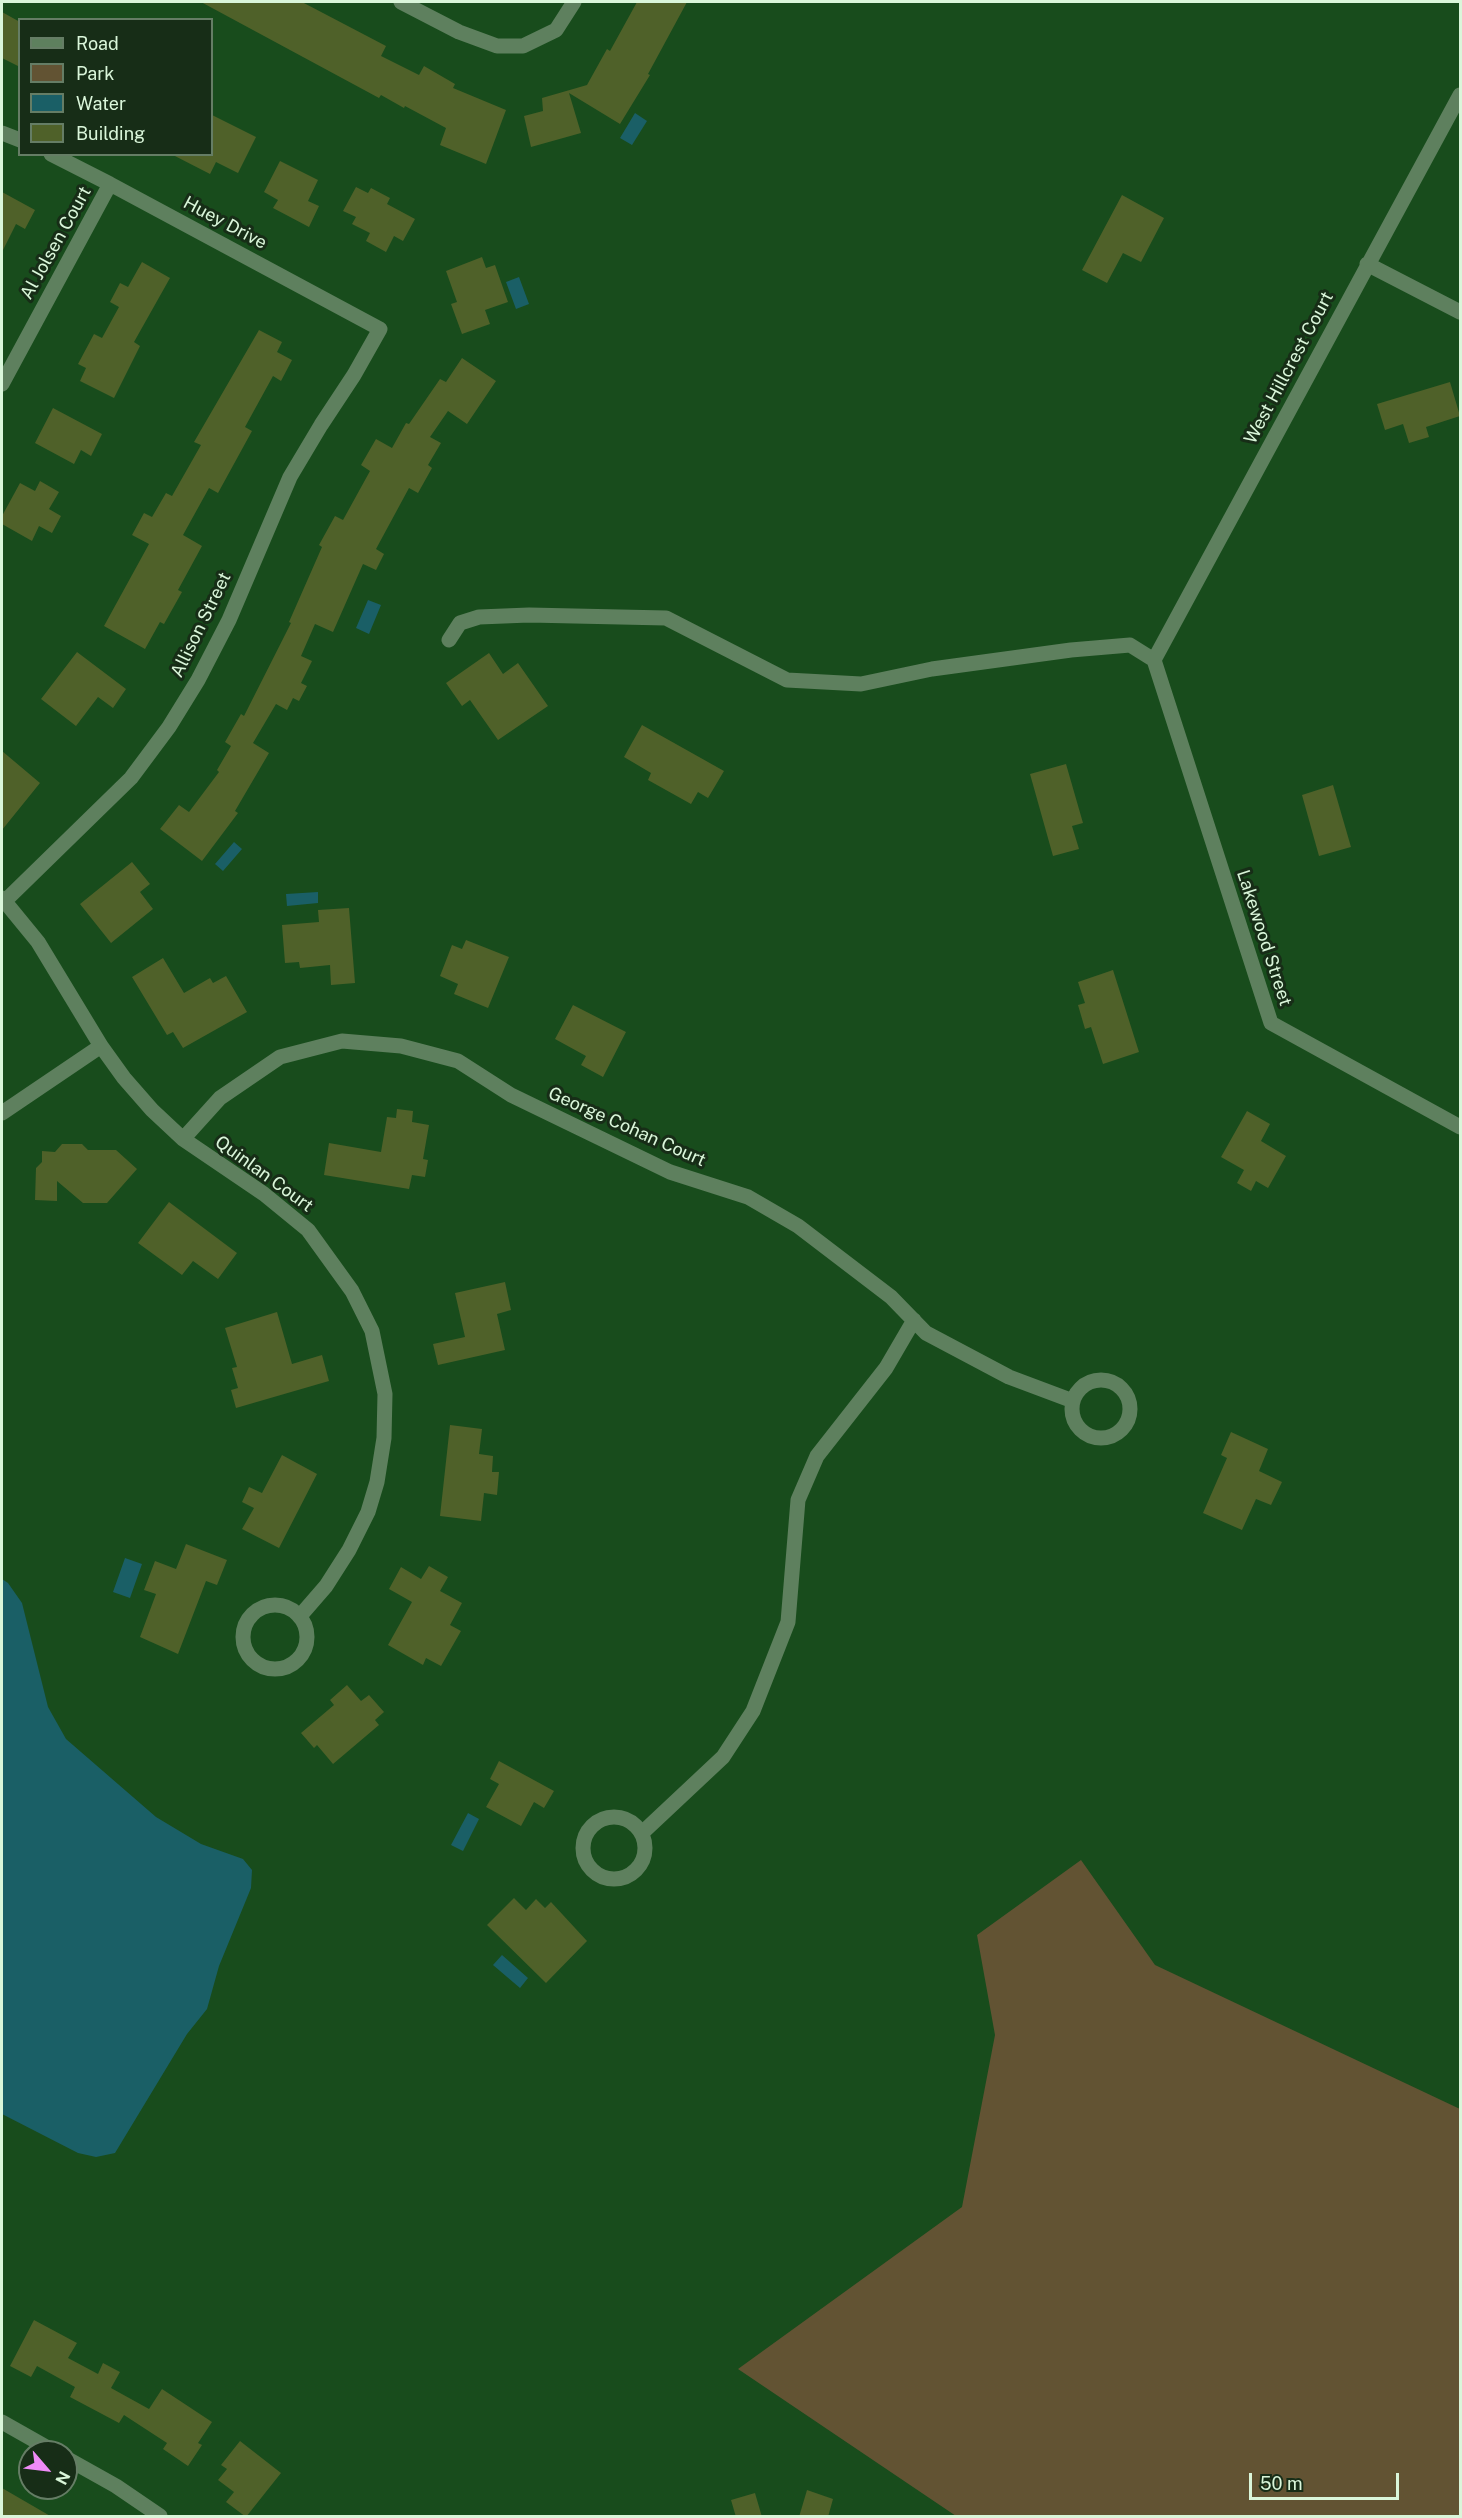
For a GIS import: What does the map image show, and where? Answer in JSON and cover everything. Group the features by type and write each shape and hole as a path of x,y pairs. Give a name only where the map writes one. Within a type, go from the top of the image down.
{"street":[{"path":"400,2 459,32 497,46 524,46 556,30 574,2"},
{"name":"West Hillcrest Court","path":"1154,660 1367,264 1461,95"},
{"path":"2,133 18,139"},
{"name":"Huey Drive","path":"55,156 380,329"},
{"name":"Al Jolsen Court","path":"2,384 110,184"},
{"path":"1367,264 1461,312"},
{"name":"Allison Street","path":"3,899 130,778 169,727 198,680 229,620 290,477 380,329"},
{"path":"449,640 460,623 479,617 529,615 666,618 788,680 861,684 932,669 1071,650 1130,645 1154,660"},
{"name":"Lakewood Street","path":"1154,660 1271,1023 1461,1127"},
{"name":"Quinlan Court","path":"3,899 38,942 101,1046 124,1078 183,1139 264,1194 308,1230 352,1291 372,1331 386,1394 384,1438 377,1482 368,1512 349,1550 326,1586 300,1617"},
{"name":"George Cohan Court","path":"183,1139 220,1098 280,1057 342,1041 401,1046 458,1062 511,1095 670,1172 748,1197 798,1226 891,1297 926,1333 1009,1377 1073,1401"},
{"path":"2,1113 101,1046"},
{"path":"642,1833 723,1757 753,1711 788,1622 798,1500 816,1456 886,1368 914,1320"},
{"path":"271,1605 281,1605 300,1617 307,1635 302,1655 295,1662 286,1667 265,1668 249,1656 243,1636 251,1616 260,1609 271,1605"},
{"path":"617,1817 627,1819 642,1833 645,1853 642,1863 627,1877 607,1879 590,1868 583,1849 585,1838 597,1822 617,1817"},
{"path":"2,2422 34,2440"},
{"path":"78,2465 116,2486 160,2517"}],"green space":[{"path":"1081,1860 1155,1965 1460,2109 1460,2516 956,2516 738,2369 962,2207 995,2035 977,1935"}],"water":[{"path":"635,113 647,121 632,145 620,138"},
{"path":"519,277 529,304 516,309 506,282"},
{"path":"368,600 381,605 369,634 356,628"},
{"path":"234,842 242,849 223,871 215,864"},
{"path":"318,892 318,903 287,906 286,894"},
{"path":"125,1558 142,1564 130,1598 113,1592"},
{"path":"2,1579 8,1583 22,1603 48,1707 66,1739 156,1817 201,1844 243,1859 252,1870 251,1888 219,1966 207,2009 187,2034 115,2153 96,2157 78,2153 2,2114"},
{"path":"468,1813 479,1819 463,1851 451,1845"},
{"path":"502,1955 528,1978 520,1988 493,1965"}],"building":[{"path":"201,2 302,2 386,46 381,56 419,75 424,66 455,84 453,88 506,110 486,164 440,145 446,128 381,95 379,98"},
{"path":"637,2 687,2 648,74 650,75 620,124 569,93 581,133 531,147 524,116 543,111 542,98 587,85 607,49 610,51"},
{"path":"2,12 18,21 18,66 2,58"},
{"path":"213,116 256,137 238,173 216,162 210,174 175,156 213,156"},
{"path":"280,161 318,180 308,201 319,206 309,227 273,208 278,200 264,192"},
{"path":"356,187 368,193 371,188 390,198 387,204 415,219 403,241 394,236 386,252 366,241 370,233 352,224 356,217 343,211"},
{"path":"2,192 35,210 25,229 16,224 2,252"},
{"path":"1122,195 1164,218 1141,262 1123,253 1107,283 1082,270"},
{"path":"482,257 486,268 495,265 508,302 485,310 490,324 462,334 451,304 457,302 446,271"},
{"path":"142,262 170,278 134,342 140,346 114,398 80,381 86,368 78,364 94,334 102,338 119,307 110,302 120,283 128,287"},
{"path":"259,330 282,342 277,352 292,360 281,381 273,376 245,427 252,431 218,493 209,488 183,535 202,546 178,590 182,592 164,624 160,622 145,649 104,626 149,544 132,535 144,513 152,517 166,493 172,496 201,445 194,442"},
{"path":"462,358 496,381 467,424 448,411 430,437 441,443 428,465 432,468 418,493 409,488 376,549 384,554 376,570 363,564 333,632 315,624 301,656 312,661 301,683 307,686 299,701 293,698 287,710 276,704 253,743 269,753 235,811 238,813 202,861 160,829 179,805 189,812 219,772 217,770 231,746 225,742 241,714 244,716 291,623 289,622 322,547 319,545 335,516 343,520 370,471 361,465 376,439 392,448 406,423 409,424 440,379 446,382"},
{"path":"1450,382 1460,416 1426,427 1429,437 1409,443 1403,424 1385,430 1377,404"},
{"path":"53,408 102,434 91,456 81,450 74,464 35,443"},
{"path":"40,481 59,492 49,509 61,516 52,533 39,526 32,541 2,524 2,516 20,483 35,491"},
{"path":"77,652 126,689 113,708 98,697 76,726 41,699"},
{"path":"489,653 503,674 518,663 548,706 498,740 470,700 462,706 446,683"},
{"path":"642,725 724,771 708,798 698,792 691,804 648,780 651,773 624,757"},
{"path":"2,751 40,783 2,830"},
{"path":"1066,764 1083,823 1072,826 1079,849 1053,856 1030,774"},
{"path":"1333,785 1351,847 1319,856 1302,795"},
{"path":"132,862 150,884 140,892 153,909 111,943 80,904"},
{"path":"349,908 355,983 331,985 330,965 300,968 299,962 285,963 282,925 319,922 318,910"},
{"path":"466,940 509,957 488,1008 454,994 458,984 440,976 452,945 462,949"},
{"path":"163,958 184,993 210,978 213,983 226,976 247,1012 183,1048 173,1032 167,1035 132,977"},
{"path":"1113,970 1139,1052 1103,1064 1091,1027 1085,1029 1078,1005 1085,1003 1078,982"},
{"path":"573,1005 626,1032 603,1077 581,1065 586,1056 555,1039"},
{"path":"397,1109 413,1111 412,1122 429,1125 423,1159 428,1160 425,1177 412,1175 409,1189 324,1175 329,1143 381,1152 387,1117 396,1118"},
{"path":"1247,1111 1270,1124 1261,1141 1286,1156 1268,1188 1256,1181 1251,1191 1237,1183 1244,1170 1221,1157"},
{"path":"62,1144 82,1144 88,1150 116,1150 137,1169 107,1203 83,1203 57,1181 57,1201 35,1200 36,1168 42,1162 42,1151 55,1152"},
{"path":"169,1202 237,1253 218,1279 193,1261 182,1275 138,1243"},
{"path":"505,1282 511,1310 497,1314 505,1350 438,1365 433,1344 465,1337 455,1293"},
{"path":"277,1312 292,1364 322,1355 329,1381 236,1408 231,1390 238,1388 232,1368 237,1367 225,1328"},
{"path":"450,1425 482,1429 479,1454 493,1456 492,1472 499,1472 497,1495 484,1493 481,1521 440,1516"},
{"path":"1231,1432 1268,1449 1259,1471 1282,1482 1271,1505 1256,1499 1242,1530 1203,1513 1227,1458 1221,1455"},
{"path":"282,1455 317,1474 279,1548 242,1529 254,1508 242,1502 249,1487 262,1493"},
{"path":"186,1544 227,1560 217,1585 206,1581 178,1654 140,1637 156,1594 144,1590 155,1561 176,1569"},
{"path":"429,1566 448,1577 440,1591 462,1603 450,1625 461,1631 441,1666 426,1658 423,1665 388,1645 412,1602 389,1589 401,1567 421,1579"},
{"path":"347,1685 361,1701 369,1695 384,1712 375,1720 379,1725 333,1764 317,1745 314,1748 301,1733 334,1705 330,1700"},
{"path":"499,1761 554,1791 544,1808 534,1802 521,1826 486,1807 499,1784 490,1779"},
{"path":"514,1898 526,1910 536,1899 545,1908 551,1902 587,1941 546,1983 487,1925"},
{"path":"34,2320 77,2343 68,2358 98,2374 103,2363 120,2372 111,2388 149,2409 162,2389 212,2422 198,2443 202,2445 188,2466 163,2449 167,2443 124,2415 119,2423 70,2397 75,2387 37,2366 31,2377 10,2366"},
{"path":"240,2441 281,2473 246,2517 226,2502 234,2492 218,2480 227,2469 221,2465"},
{"path":"2,2488 18,2497 18,2500 23,2500 52,2517 2,2517"},
{"path":"807,2490 833,2499 828,2517 799,2517"},
{"path":"755,2493 762,2517 736,2517 731,2500"}]}
